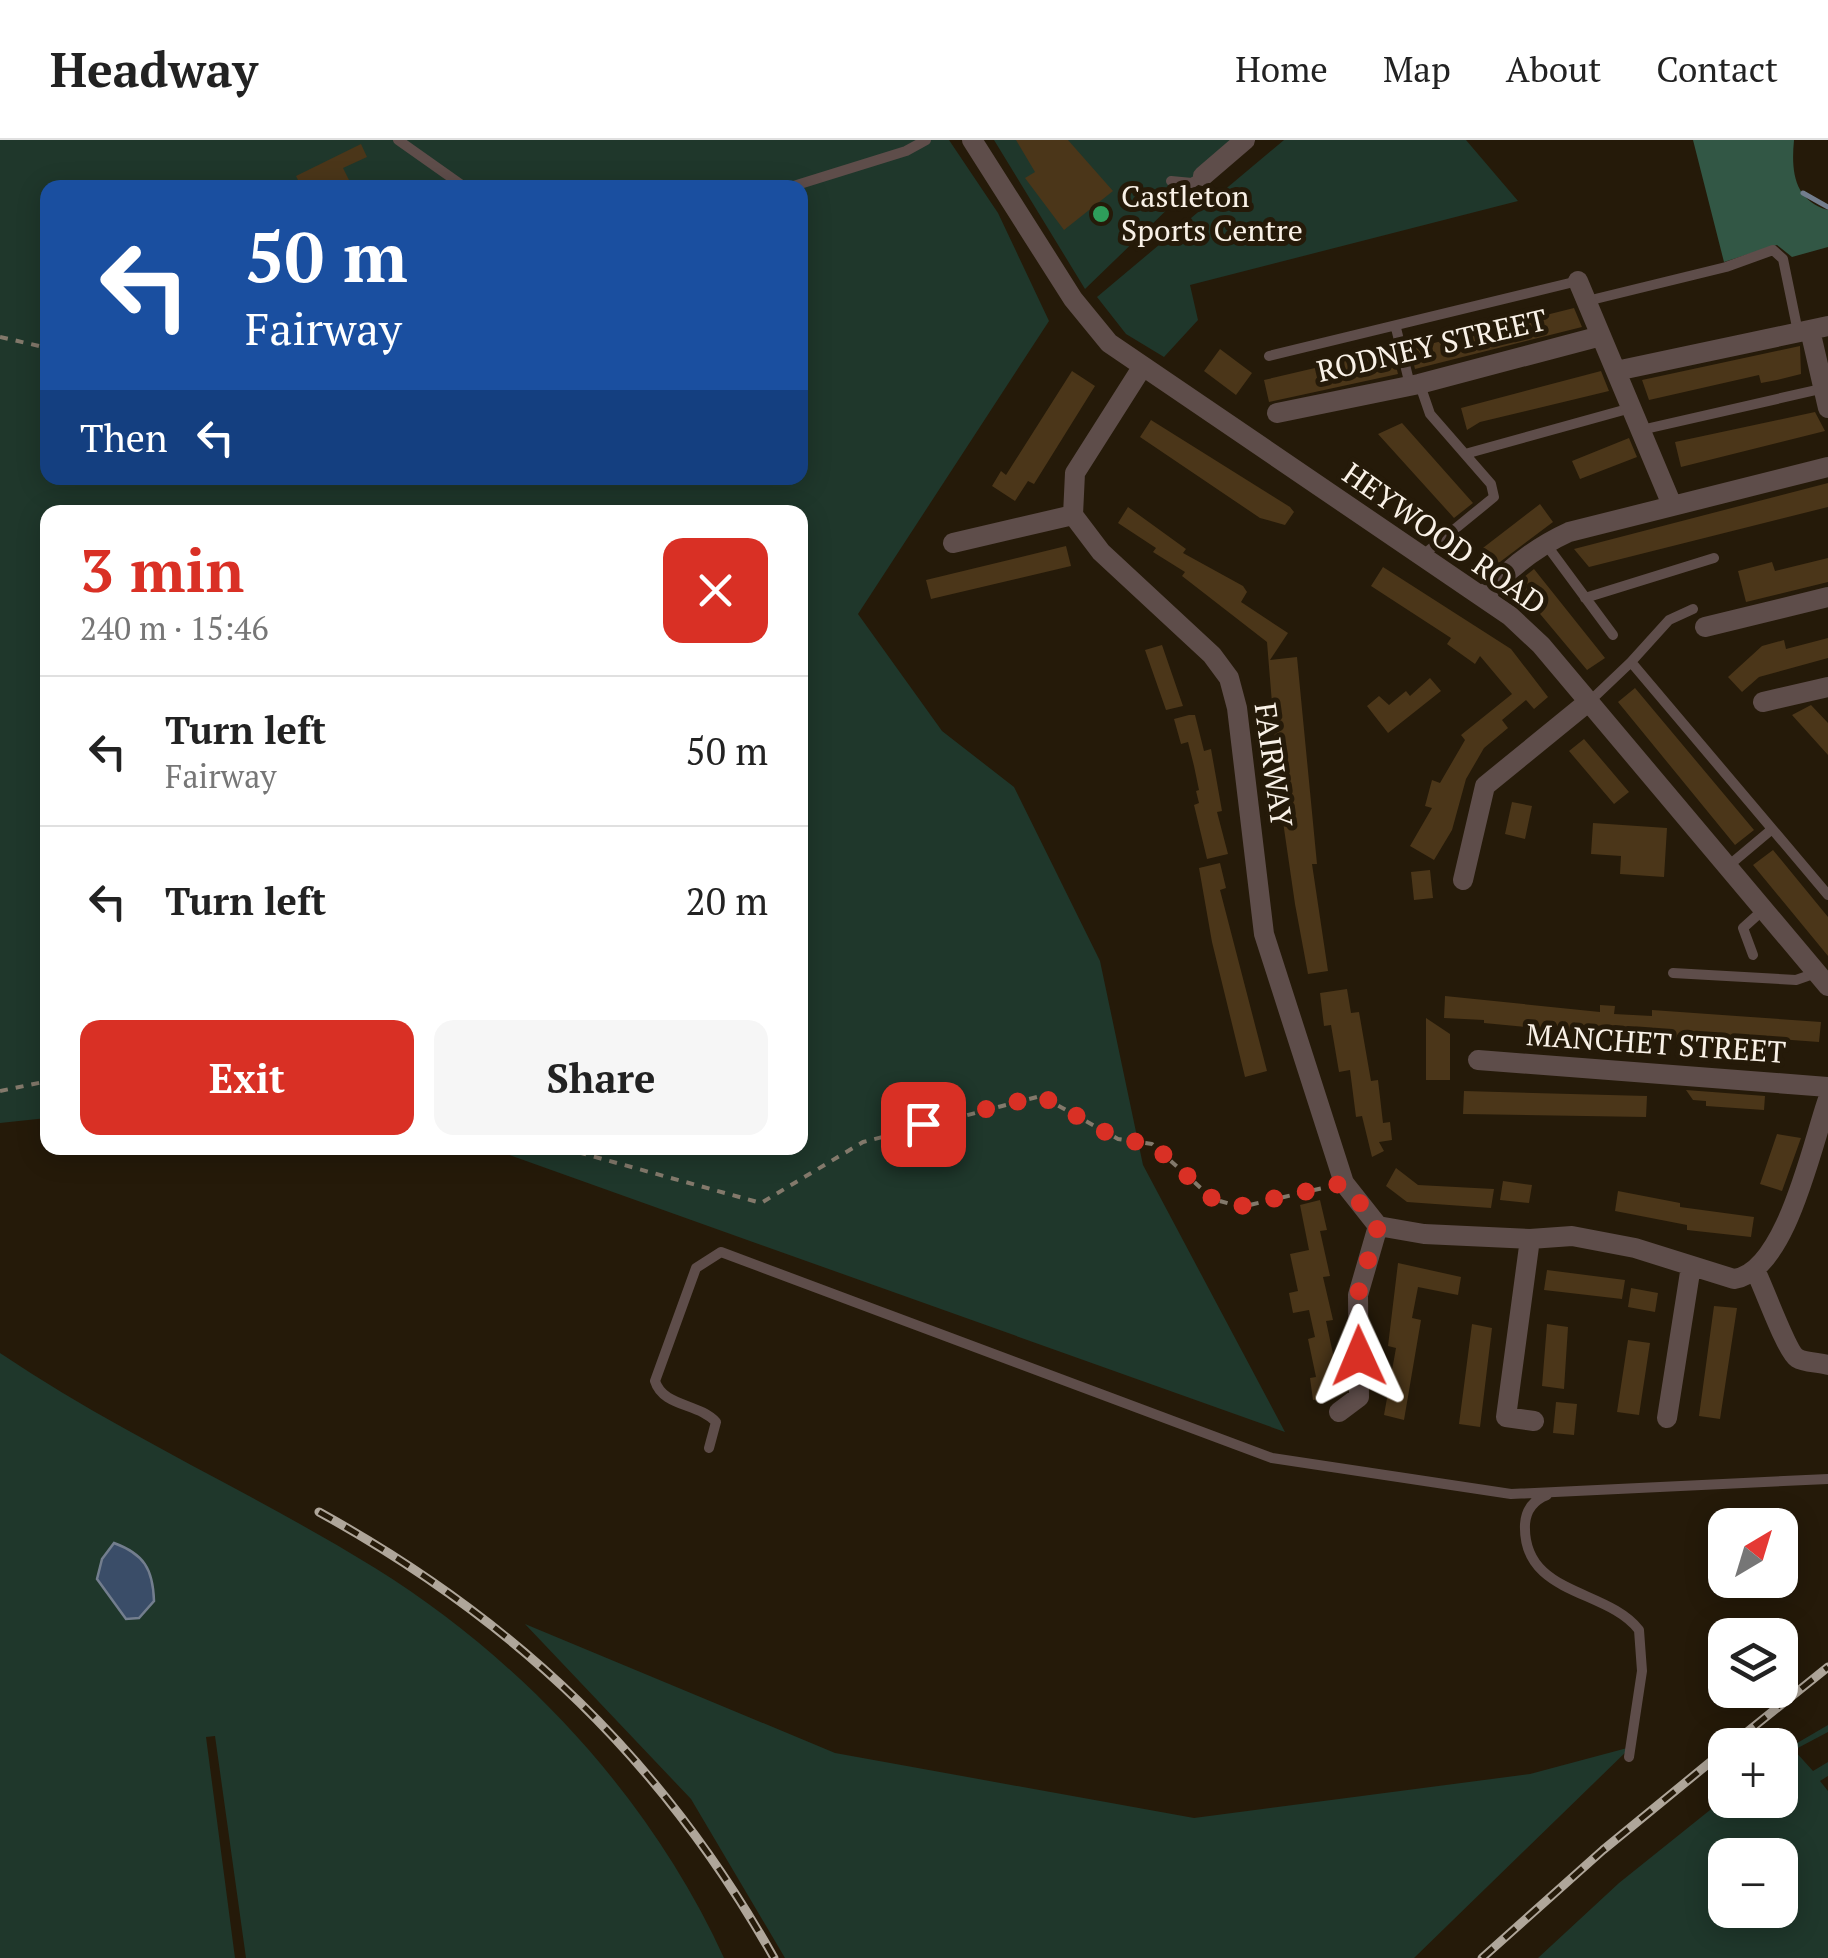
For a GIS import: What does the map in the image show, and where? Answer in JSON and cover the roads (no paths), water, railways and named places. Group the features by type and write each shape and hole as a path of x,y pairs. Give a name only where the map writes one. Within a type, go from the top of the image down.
{"street":[{"name":"HEYWOOD ROAD","path":"972,140 1074,299 1108,343 1141,369 1484,596 1541,645 1823,979"},
{"path":"1203,176 1245,140"},
{"name":"RODNEY STREET","path":"1578,280 1672,505"},
{"path":"1616,371 1812,330 1826,394"},
{"name":"RODNEY STREET","path":"1277,413 1415,385 1601,336"},
{"path":"953,543 1073,514 1075,473 1141,369"},
{"path":"1484,596 1501,576 1544,543 1569,532 1828,467"},
{"name":"FAIRWAY","path":"1073,514 1101,552 1212,655 1229,678 1237,708 1264,934 1344,1183 1378,1226"},
{"path":"1710,616 1828,597"},
{"path":"1762,702 1828,687"},
{"path":"1463,880 1486,786 1588,702"},
{"name":"MANCHET STREET","path":"1478,1060 1828,1087"},
{"path":"1339,1412 1359,1397 1358,1294 1378,1226 1424,1234 1530,1239 1572,1236 1635,1248 1734,1279 1756,1272 1778,1244 1828,1099"},
{"path":"1530,1239 1506,1417 1534,1421"},
{"path":"1667,1418 1691,1266"},
{"path":"1756,1272 1779,1318 1788,1350 1799,1360 1828,1365"}],"lane":[{"path":"398,140 455,180"},
{"path":"808,182 906,151 926,140"},
{"path":"1171,181 1192,184 1203,176"},
{"path":"1587,301 1726,268 1772,250 1783,259 1812,330"},
{"path":"1269,356 1396,328 1578,280"},
{"path":"1396,328 1415,385 1430,414 1492,484 1494,497 1423,555"},
{"path":"1640,430 1826,394"},
{"path":"1465,454 1631,408"},
{"path":"1544,543 1613,634"},
{"path":"1586,598 1714,558"},
{"path":"1588,702 1632,662 1668,620 1710,616"},
{"path":"1632,662 1828,895"},
{"path":"1727,867 1771,830"},
{"path":"1753,955 1742,928 1764,910"},
{"path":"1673,973 1823,979"},
{"path":"709,1448 716,1422 700,1409 665,1396 655,1382 696,1268 721,1252 1272,1458 1511,1494 1828,1479"},
{"path":"1558,1493 1541,1497 1528,1510 1526,1534 1531,1555 1541,1571 1570,1592 1622,1613 1639,1630 1642,1671 1629,1758"}],"water":[{"path":"114,1543 140,1558 152,1580 154,1601 139,1618 126,1619 97,1579 102,1559"}],"waterway":[{"path":"1803,193 1828,207"}],"railway":[{"path":"319,1512 391,1554 458,1600 521,1649 579,1702 684,1821 731,1887 774,1958"},
{"path":"1752,1728 1828,1667"},
{"path":"1482,1958 1603,1850 1708,1764"}],"place":[{"name":"Castleton Sports Centre","path":"1101,214"}]}
